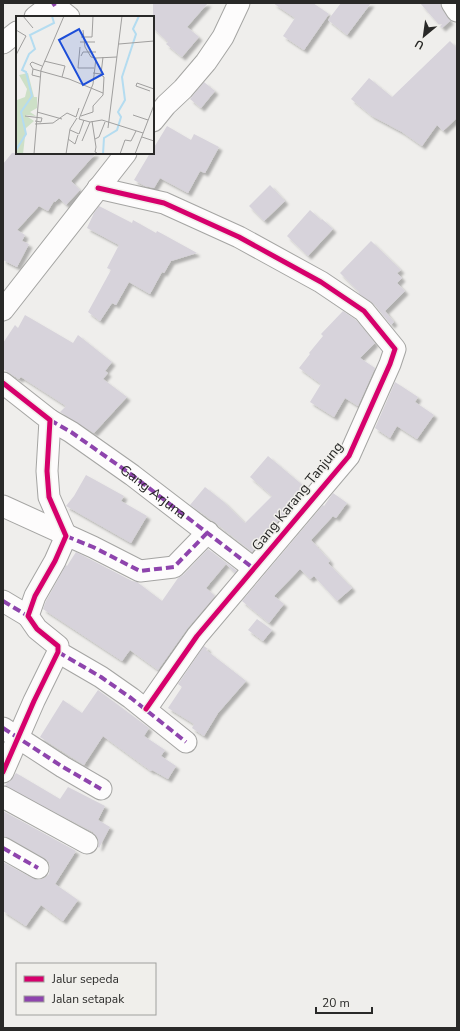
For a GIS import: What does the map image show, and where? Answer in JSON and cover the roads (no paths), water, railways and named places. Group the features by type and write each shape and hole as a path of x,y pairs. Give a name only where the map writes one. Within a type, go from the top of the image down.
{"street":[{"path":"157,107 183,89 206,62 223,37 239,3"},
{"path":"452,3 457,11"},
{"path":"36,16 44,10 59,9"},
{"path":"3,43 16,33"},
{"path":"3,310 125,154"},
{"name":"Gang Karang Tanjung","path":"98,188 164,203 239,237 321,282 364,311 395,349 390,364 349,456 197,636 146,709"},
{"name":"Gang Arjuna","path":"3,383 50,420 71,432 132,475 253,568"},
{"path":"28,616 35,596 55,562 66,536 48,497 47,471 50,420"},
{"path":"3,506 93,547 140,571 174,567 208,532"},
{"path":"3,601 28,616 37,629 58,646 58,652 34,700 11,733 3,772"},
{"path":"58,652 101,677 132,698 186,742"},
{"path":"11,733 63,767 101,789"},
{"path":"3,797 86,843"},
{"path":"3,848 38,868"}]}
